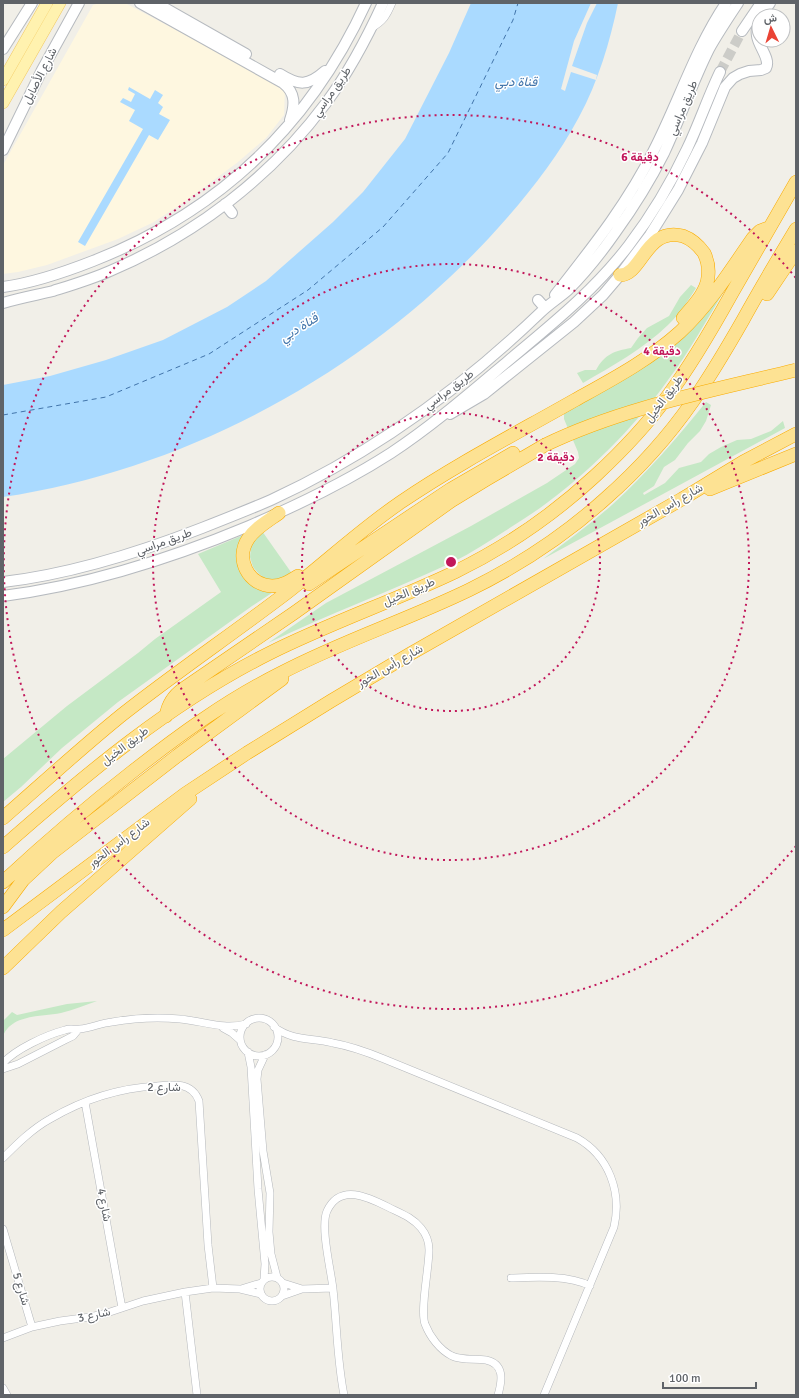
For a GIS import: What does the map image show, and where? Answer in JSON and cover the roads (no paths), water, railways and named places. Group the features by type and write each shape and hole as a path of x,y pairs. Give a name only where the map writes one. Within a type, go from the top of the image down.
{"highway":[{"name":"طريق الخيل","path":"3,847 87,774 140,734 216,683 268,654 322,629 431,583 481,558 529,529 574,495 629,443 667,397 697,354 796,182"},
{"path":"3,818 123,714 286,593 400,502 478,455 637,364 677,334 710,300 753,238 760,231 770,228"},
{"name":"طريق الخيل","path":"3,882 92,804 183,732 240,695 304,662 486,581 541,549 588,514 627,479 664,439 693,401 725,351 796,229"},
{"path":"588,393 599,382 646,352 672,331 689,311 708,282 708,268 703,252 692,241 685,237 671,235 657,240 629,273 620,275"},
{"path":"751,306 767,294 796,251"},
{"path":"286,593 294,592 303,588 545,445 593,424 639,409 796,370"},
{"name":"شارع رأس الخور","path":"3,930 205,780 242,756 370,678 682,499 743,462 796,434"},
{"path":"682,499 796,454"},
{"path":"279,513 250,535 243,550 243,562 247,572 258,583 273,586 288,582 336,546 352,539"},
{"path":"166,716 169,703 177,693 294,613 401,530"},
{"path":"3,907 17,887 34,868 81,829 304,662"},
{"path":"3,968 61,912 190,800 205,780"}],"main road":[{"path":"3,80 47,3"},
{"name":"شارع الأصايل","path":"3,103 60,3"}],"street":[{"name":"شارع الأصايل","path":"3,150 14,138 42,70 79,3"},
{"path":"140,3 283,83 290,90 294,98 294,108 288,126"},
{"path":"156,3 292,81 303,83 313,80 334,64"},
{"name":"طريق مراسي","path":"3,287 41,278 85,264 127,247 167,226 207,199 242,172 258,158 288,126 312,95 334,64 366,3"},
{"name":"طريق مراسي","path":"3,302 72,285 128,263 182,234 225,204 262,174 304,130 333,93 355,58 383,3"},
{"path":"371,28 380,23 386,17 392,3"},
{"path":"541,304 622,207 645,160 664,131 682,87 687,66 726,3"},
{"name":"طريق مراسي","path":"3,582 61,572 112,555 180,537 256,506 344,461 397,428 452,389 506,344 541,304 562,295 583,274 614,234 642,193 664,152 709,50 738,3"},
{"path":"742,31 761,3"},
{"path":"3,49 31,5"},
{"path":"433,423 462,408 484,394 564,331 594,304 620,275 660,220 681,185 702,143 725,87 733,78 744,72 766,68 768,63 762,48"},
{"name":"طريق مراسي","path":"3,596 67,585 131,569 203,545 315,496 405,444 433,423 565,313 617,260 642,227 678,168 720,72"},
{"path":"680,76 682,87"},
{"path":"225,204 232,213"},
{"path":"3,1063 10,1056 20,1050 44,1038 65,1030 78,1030 112,1022 147,1018 182,1019 218,1026 235,1026 261,1019 269,1021 274,1027 292,1037 332,1042 371,1054 577,1138 592,1148 602,1160 610,1173 615,1188 617,1203 614,1226 544,1395"},
{"path":"240,1040 242,1029 246,1024"},
{"path":"218,1026 232,1032 240,1040 243,1047 248,1052 258,1056 265,1055 292,1037"},
{"path":"274,1027 277,1035 275,1047"},
{"path":"3,1069 18,1064 69,1038 78,1030"},
{"path":"44,1038 50,1047"},
{"path":"248,1052 251,1067 258,1194 265,1260 263,1281 260,1286 261,1294 266,1300 275,1301 282,1296 302,1289 333,1288"},
{"path":"265,1055 258,1070 257,1079 263,1151 270,1194 271,1254 284,1292 282,1296"},
{"name":"شارع 2","path":"3,1158 19,1142 49,1120 85,1102 117,1091 142,1087 176,1085 186,1086 194,1092 200,1106 208,1245 213,1288"},
{"name":"شارع 4","path":"85,1102 122,1308"},
{"path":"258,1194 264,1198 270,1194"},
{"path":"344,1395 338,1362 333,1288 324,1225 326,1213 333,1202 350,1194 361,1195 411,1219 421,1228 429,1245 429,1264 423,1312 424,1322 438,1345 445,1352 453,1356 468,1359 486,1360 496,1365 501,1374 501,1385 498,1395"},
{"name":"شارع 5","path":"3,1228 32,1327"},
{"path":"240,1289 263,1281 268,1277 302,1289"},
{"path":"511,1278 577,1281 590,1286"},
{"name":"شارع 3","path":"3,1338 32,1327 90,1317 143,1301 185,1292 213,1288 240,1289"},
{"path":"240,1289 261,1294"},
{"path":"185,1292 198,1395"},
{"path":"3,1388 7,1395"}],"water":[{"name":"قناة دبي","path":"471,3 618,3 598,76 586,104 570,134 538,180 489,238 439,287 386,332 328,372 268,408 205,439 139,464 72,483 3,497 3,385 50,376 106,360 163,340 227,307 266,281 333,222 363,192 405,139 449,53"},
{"path":"129,87 150,99 155,90 163,95 158,103 163,107 159,114 170,120 158,140 149,135 85,246 78,242 143,129 129,121 135,110 120,102 123,98 131,102 135,94 128,90"}],"tunnel":[{"path":"720,72 742,31"}]}
